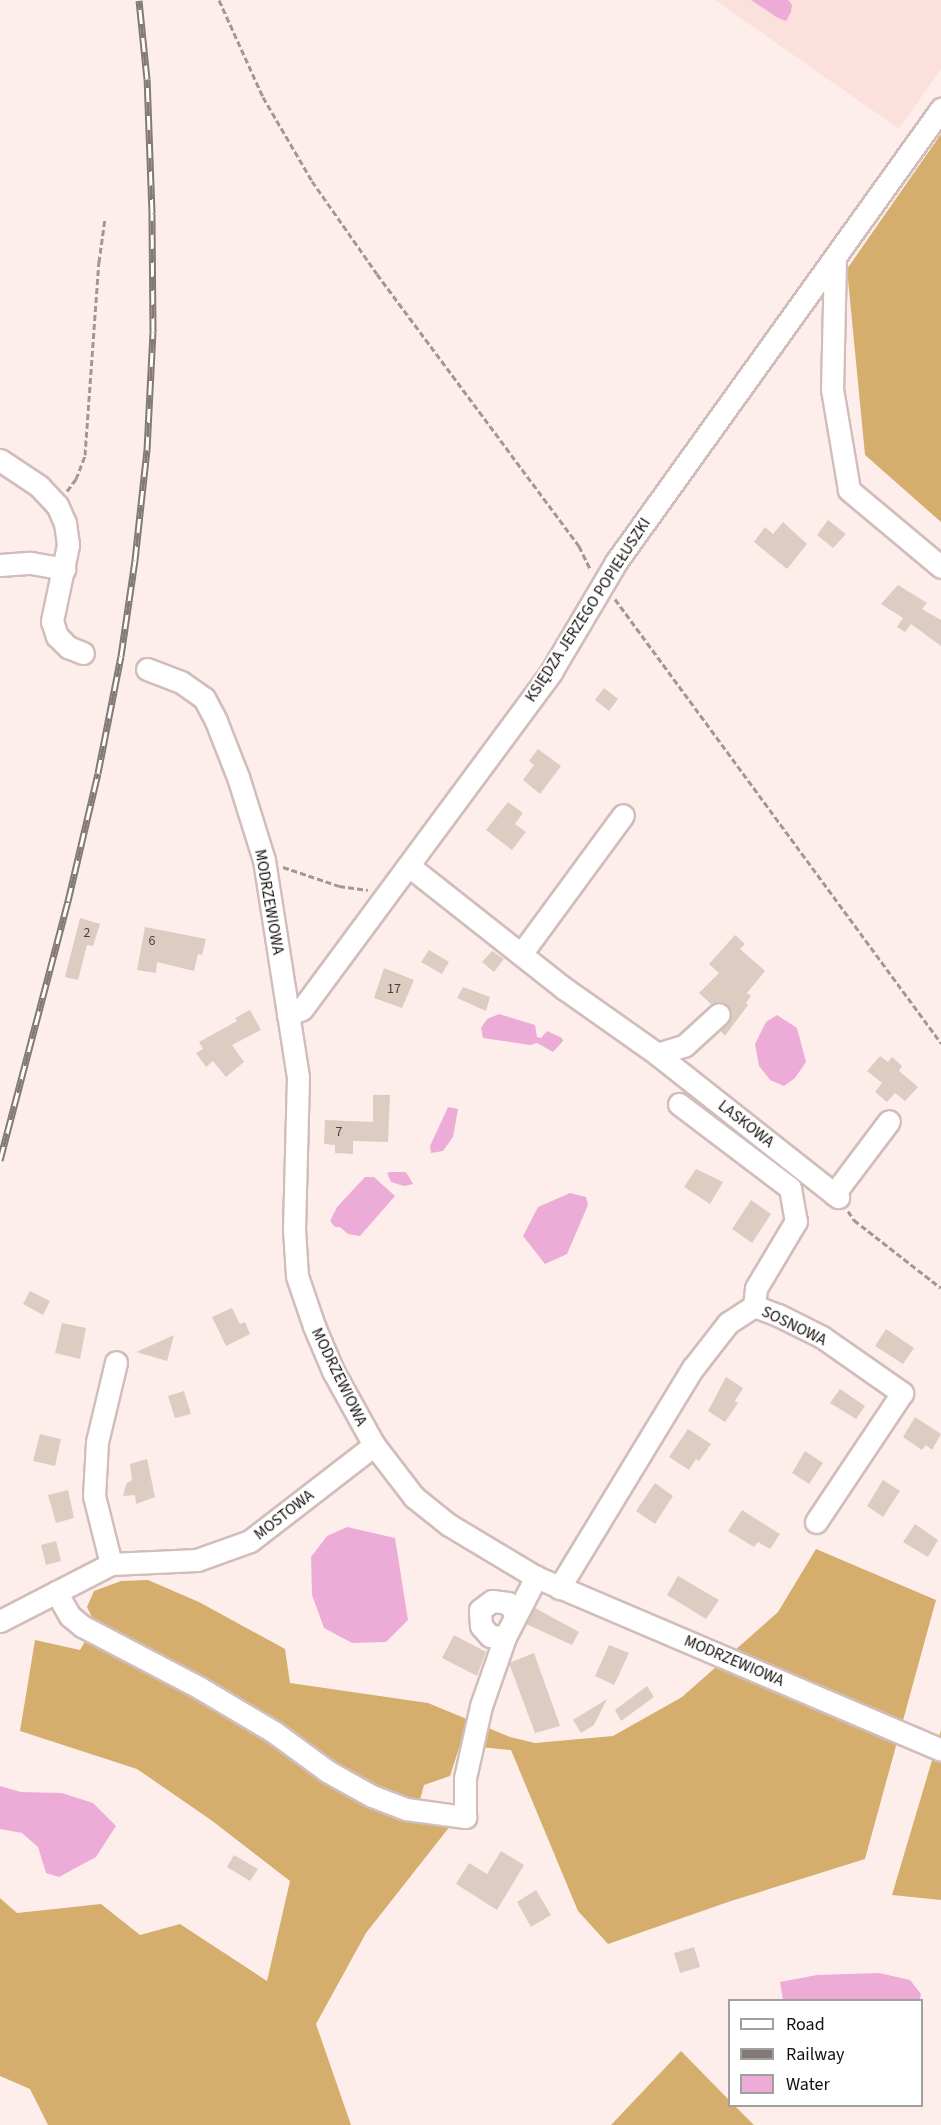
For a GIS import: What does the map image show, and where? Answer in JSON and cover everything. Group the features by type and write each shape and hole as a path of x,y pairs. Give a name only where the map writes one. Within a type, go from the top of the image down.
{"street":[{"name":"KSIĘDZA JERZEGO POPIEŁUSZKI","path":"288,1015 302,1009 550,672 616,562 941,108"},
{"path":"835,258 832,388 849,490 941,567"},
{"path":"0,460 39,486 57,505 65,523 68,545 52,621 57,636 68,647 83,653"},
{"path":"0,565 31,563 64,569"},
{"name":"MODRZEWIOWA","path":"147,669 181,682 204,698 216,720 238,777 264,860 298,1077 294,1229 297,1276 314,1326 333,1371 374,1445 414,1497 440,1518 488,1550 536,1577 754,1668 941,1750"},
{"path":"521,954 623,815"},
{"name":"LASKOWA","path":"409,866 521,954 657,1054 836,1196"},
{"path":"657,1054 684,1046 719,1014"},
{"path":"679,1104 790,1188 796,1221 756,1288 754,1306"},
{"path":"836,1196 889,1121"},
{"name":"SOSNOWA","path":"559,1588 693,1368 728,1323 754,1306 822,1337 902,1393 816,1522"},
{"path":"111,1564 94,1496 97,1442 116,1362"},
{"name":"MOSTOWA","path":"0,1621 111,1564 197,1560 250,1541 374,1445"},
{"path":"56,1592 70,1616 82,1626 200,1688 274,1732 327,1771 372,1796 406,1809 465,1817 465,1778 482,1706 505,1637 536,1577"},
{"path":"505,1637 490,1636 485,1631 481,1626 480,1610 492,1601 507,1603 516,1615"}],"path":[{"path":"219,0 263,97 312,181 377,274 579,546 587,559 592,577 604,585 941,1043"},
{"path":"57,505 76,479 85,455 96,295 105,218"},
{"path":"264,860 339,886 389,893"},
{"path":"836,1196 854,1220 941,1288"}],"shaded area":[{"path":"715,0 941,0 941,69 899,129"},
{"path":"941,134 941,522 865,455 847,269"},
{"path":"816,1549 936,1600 865,1859 728,1902 608,1944 578,1911 511,1750 460,1745 450,1776 424,1785 415,1818 451,1825 366,1933 316,2024 351,2125 48,2125 30,2089 0,2076 0,1898 17,1913 101,1904 140,1935 180,1924 267,1981 290,1881 211,1820 137,1769 20,1731 35,1640 80,1650 95,1624 87,1607 94,1591 121,1581 148,1580 199,1602 285,1649 290,1683 428,1703 510,1737 535,1743 613,1736 682,1697 778,1612"},
{"path":"941,1730 941,1900 892,1895"},
{"path":"681,2051 728,2099 728,2107 736,2107 754,2125 611,2125"}],"water":[{"path":"751,0 788,0 792,5 791,12 786,21"},
{"path":"499,1014 535,1025 537,1037 541,1038 547,1031 562,1038 563,1041 553,1052 537,1043 530,1045 483,1038 481,1028 487,1019"},
{"path":"777,1015 797,1028 806,1062 795,1078 784,1086 770,1080 759,1066 755,1044 766,1022"},
{"path":"448,1107 458,1109 453,1137 443,1151 431,1153 430,1146"},
{"path":"406,1172 413,1184 404,1186 391,1182 387,1173"},
{"path":"365,1177 374,1177 395,1196 360,1236 348,1234 340,1227 335,1227 330,1221 337,1207"},
{"path":"570,1193 586,1197 588,1205 567,1254 545,1264 523,1236 538,1207"},
{"path":"347,1527 395,1538 408,1620 386,1642 352,1643 324,1628 312,1595 311,1557 327,1536"},
{"path":"0,1786 21,1792 62,1793 93,1803 116,1826 96,1857 59,1877 46,1873 38,1847 22,1833 0,1829"},
{"path":"879,1973 910,1980 921,1994 920,1999 783,1999 780,1982 817,1975"}],"building":[{"path":"828,520 846,534 833,548 817,535"},
{"path":"783,522 807,544 787,569 754,542 765,527 773,534"},
{"path":"898,585 927,603 922,609 941,620 941,646 911,624 905,632 897,627 903,618 881,604"},
{"path":"604,688 618,699 609,711 595,700"},
{"path":"538,749 561,766 540,794 523,780 534,765 529,761"},
{"path":"508,802 523,813 515,824 526,832 512,850 486,830"},
{"path":"80,918 100,924 93,946 87,945 78,980 65,977"},
{"path":"145,927 206,939 202,955 198,954 194,971 157,962 156,973 137,970"},
{"path":"735,935 745,944 740,949 765,971 747,993 751,996 746,1003 748,1005 725,1036 720,1030 731,1018 729,1006 722,1002 711,1004 699,993 719,973 709,964"},
{"path":"429,950 449,962 442,974 421,962"},
{"path":"492,951 504,959 494,972 482,962"},
{"path":"384,968 414,980 402,1008 374,998"},
{"path":"463,987 490,997 486,1011 457,998"},
{"path":"250,1010 261,1030 232,1045 244,1062 226,1077 213,1061 206,1067 196,1053 203,1049 199,1042 237,1021 235,1018"},
{"path":"880,1056 888,1062 892,1057 902,1066 899,1071 918,1087 905,1101 895,1093 887,1102 875,1092 882,1083 867,1071"},
{"path":"373,1095 390,1095 388,1142 353,1141 353,1154 335,1153 335,1145 324,1144 325,1120 373,1122"},
{"path":"696,1169 723,1182 710,1204 684,1187"},
{"path":"751,1200 771,1214 752,1243 732,1229"},
{"path":"30,1291 50,1301 43,1315 23,1304"},
{"path":"232,1308 240,1324 245,1322 250,1334 226,1346 212,1317"},
{"path":"62,1323 86,1328 80,1359 55,1353"},
{"path":"886,1329 914,1348 903,1364 875,1346"},
{"path":"174,1335 167,1361 136,1352 154,1344"},
{"path":"726,1377 743,1388 735,1401 738,1403 725,1422 708,1411"},
{"path":"840,1389 865,1406 856,1419 830,1403"},
{"path":"184,1391 191,1414 175,1418 168,1396"},
{"path":"915,1417 941,1434 932,1450 926,1445 922,1450 903,1437"},
{"path":"688,1429 711,1444 699,1461 696,1459 689,1470 669,1457"},
{"path":"40,1434 61,1439 55,1466 33,1461"},
{"path":"805,1451 823,1463 809,1484 792,1473"},
{"path":"147,1459 155,1497 136,1504 135,1495 123,1496 126,1484 132,1480 130,1464"},
{"path":"883,1480 900,1491 883,1517 867,1506"},
{"path":"655,1483 673,1496 655,1524 636,1511"},
{"path":"68,1490 74,1518 56,1523 48,1495"},
{"path":"742,1510 780,1534 770,1549 758,1542 754,1547 728,1531"},
{"path":"915,1524 938,1540 928,1557 903,1542"},
{"path":"56,1541 61,1561 46,1565 41,1545"},
{"path":"678,1576 719,1600 706,1619 667,1595"},
{"path":"535,1608 579,1632 572,1645 526,1624"},
{"path":"454,1635 486,1652 477,1676 442,1658"},
{"path":"609,1645 629,1653 614,1685 595,1676"},
{"path":"534,1653 560,1726 535,1733 509,1663"},
{"path":"647,1686 654,1697 621,1721 615,1710"},
{"path":"607,1699 594,1725 581,1733 573,1720"},
{"path":"501,1851 524,1865 497,1910 456,1884 469,1863 487,1874"},
{"path":"234,1855 258,1869 250,1881 227,1867"},
{"path":"536,1890 551,1915 531,1927 517,1902"},
{"path":"694,1947 700,1967 680,1973 674,1953"}],"railway":[{"path":"0,1160 68,901 98,773 121,656 135,560 147,450 153,332 152,213 147,79 139,0"}]}
